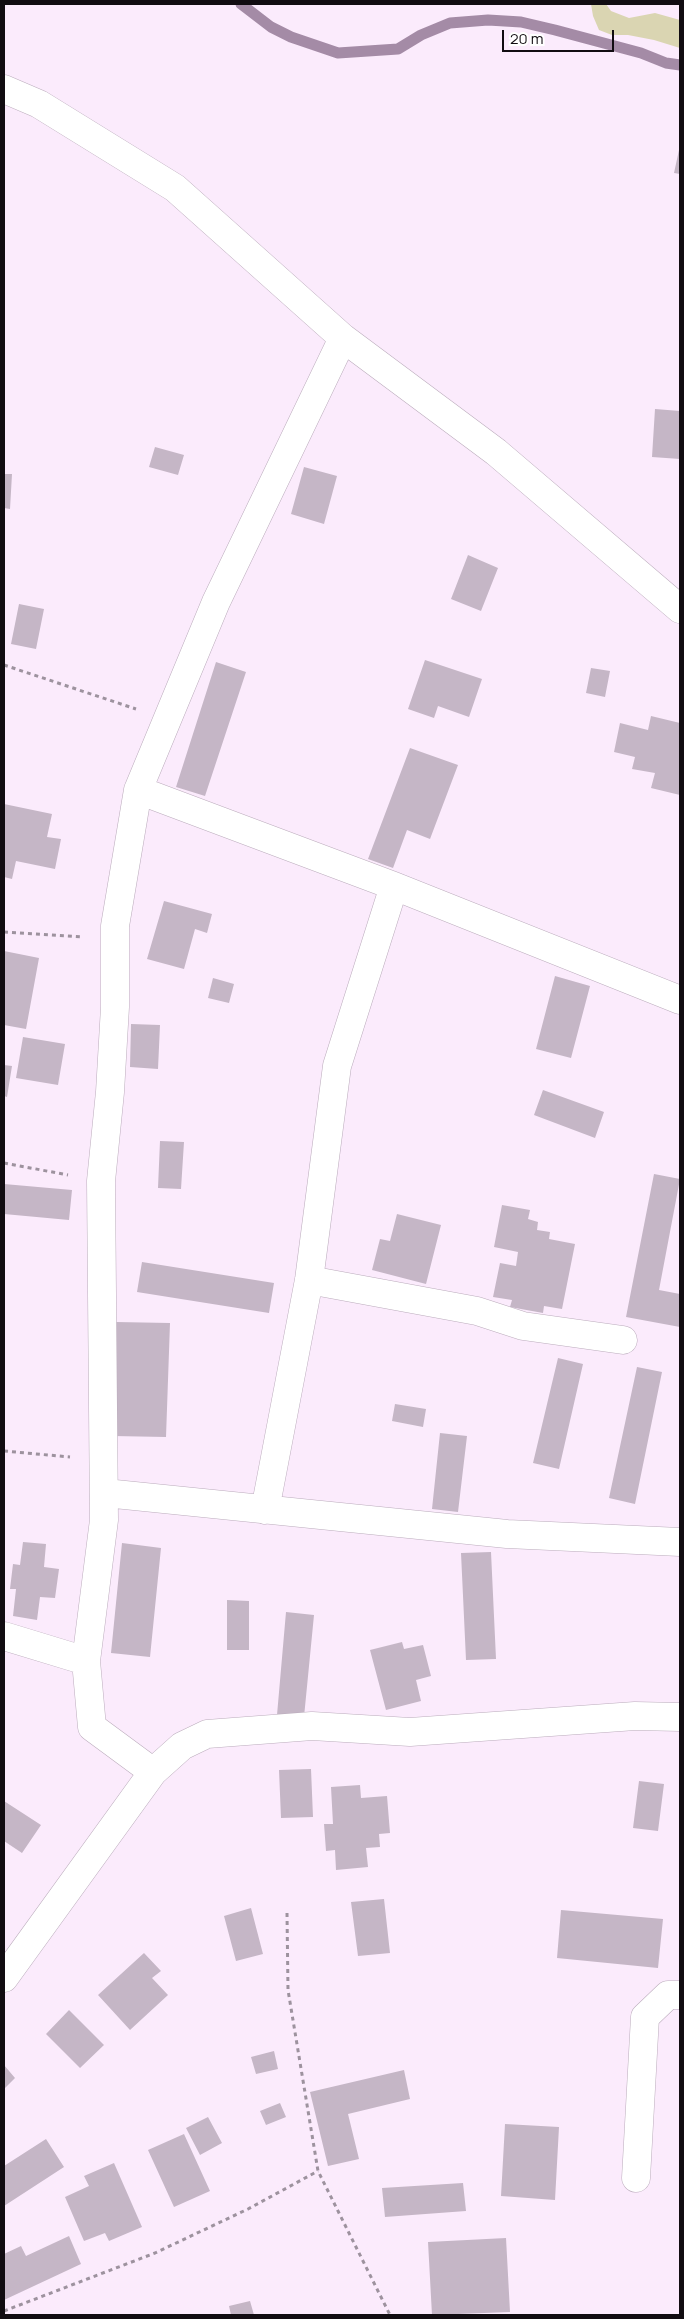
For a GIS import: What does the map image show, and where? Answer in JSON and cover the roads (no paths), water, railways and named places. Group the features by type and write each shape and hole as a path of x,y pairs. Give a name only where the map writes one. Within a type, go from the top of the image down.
{"street":[{"path":"4,90 39,104 175,188 343,338 496,452 680,608"},
{"path":"153,1772 92,1727 86,1661 104,1520 101,1181 111,1083 115,1007 115,926 138,790 216,602 343,338"},
{"path":"138,790 394,886 680,1000"},
{"path":"265,1510 309,1280 337,1066 394,886"},
{"path":"309,1280 478,1311 523,1326 623,1340"},
{"path":"104,1493 508,1534 680,1542"},
{"path":"4,1636 86,1661"},
{"path":"4,1978 153,1772 182,1746 207,1734 312,1726 410,1732 635,1716 680,1717"},
{"path":"636,2178 645,2017 668,1995 680,1995"}],"waterway":[{"path":"241,4 271,27 291,37 338,53 398,49 421,35 450,23 488,20 521,22 641,53 666,63 680,65"}]}
